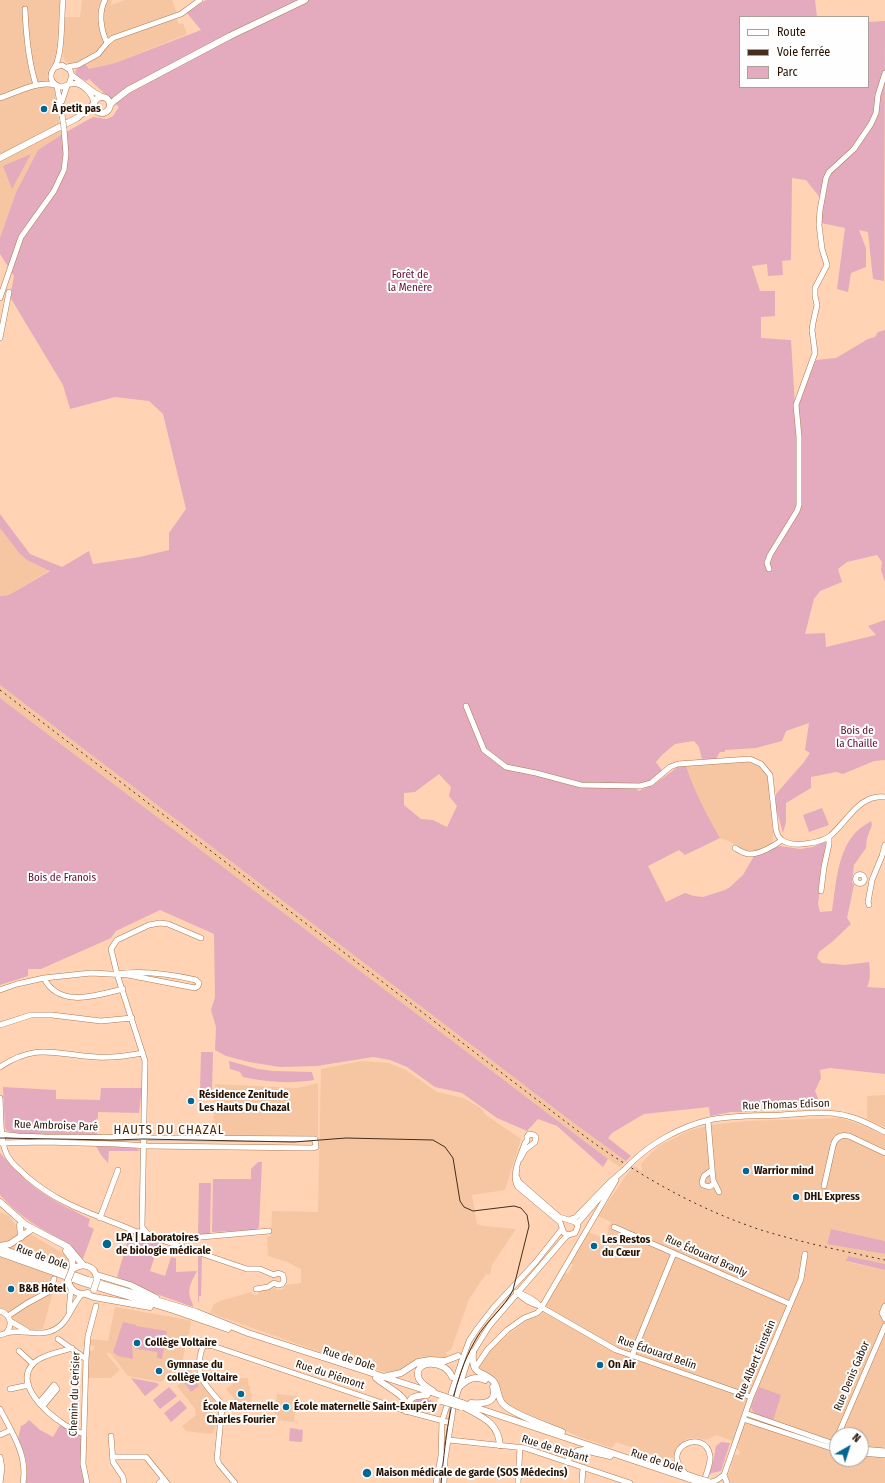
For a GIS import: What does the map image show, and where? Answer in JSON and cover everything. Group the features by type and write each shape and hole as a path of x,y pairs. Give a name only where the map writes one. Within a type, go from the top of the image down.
{"main road":[{"path":"77,118 94,104 97,98 116,96 230,36 305,0"},
{"path":"0,158 77,118 98,112 105,112 108,110 110,105 128,90"},
{"path":"104,97 109,100 110,105"},
{"path":"94,104 95,109 98,112"},
{"path":"1,1204 20,1225 68,1248 83,1265 91,1268 97,1277 130,1284 166,1303"},
{"path":"1,1204 30,1230 67,1252 72,1259 72,1270 68,1280 71,1288 76,1292 94,1297 173,1310"},
{"path":"20,1225 21,1237"},
{"path":"0,1247 6,1246 30,1230"},
{"name":"Rue de Dole","path":"0,1247 88,1280 166,1303 209,1320 376,1378 427,1395 440,1397"},
{"name":"Rue de Dole","path":"0,1253 87,1284 173,1310 196,1315"},
{"path":"72,1270 83,1265"},
{"path":"84,1294 94,1289 97,1277"},
{"name":"Rue de Dole","path":"209,1320 383,1377 692,1483"},
{"path":"473,1352 472,1360 475,1368 479,1373 490,1378 494,1383 500,1399 507,1408 590,1445"},
{"path":"383,1377 401,1373 418,1362 430,1360 445,1361 458,1356"},
{"path":"440,1397 419,1380 418,1373 421,1367 427,1364 436,1364 447,1369 455,1383 474,1378 485,1380 491,1384 494,1394 489,1402 483,1404 463,1405"},
{"path":"376,1378 402,1396 404,1400 404,1410"},
{"path":"404,1410 412,1397 427,1395"},
{"path":"463,1405 492,1424 499,1435 500,1445"},
{"name":"Rue de Dole","path":"463,1405 705,1481"},
{"path":"568,1462 569,1457 578,1451 584,1450 610,1456"}],"street":[{"path":"37,85 51,75 58,61 63,0"},
{"path":"105,0 100,9 107,43"},
{"path":"55,67 60,65 78,65 98,54 113,38 181,14 200,0"},
{"path":"25,9 29,62 37,85"},
{"path":"60,51 66,66 72,74 94,92 104,97"},
{"path":"61,106 68,85 72,80 72,74 78,65"},
{"path":"769,569 767,563 770,555 797,512 799,505 799,437 796,405 815,353 812,323 817,305 815,288 827,265 821,243 819,225 820,210 826,178 829,172 854,149 871,124 876,113 878,95 885,73"},
{"path":"0,296 21,237 54,190 64,170 66,154 61,106 56,85 51,80 51,75"},
{"path":"0,98 37,85 76,84 84,88 91,95 94,104"},
{"path":"0,338 9,292"},
{"path":"466,706 484,750 506,767 581,785 640,786 651,783 670,767 678,764 750,759 761,764 770,775 776,830 782,840 795,844 806,844 822,841 829,837 853,811 865,802 875,797 885,797"},
{"path":"821,891 829,837"},
{"path":"735,848 751,855 782,840"},
{"path":"869,905 868,902 872,880 885,845"},
{"path":"865,879 872,880"},
{"path":"201,938 168,924 160,923 149,925 117,940 114,943 111,952 145,1061 143,1146 144,1229 150,1236 247,1269 260,1269 274,1275 280,1273 283,1275 284,1279 280,1285 274,1283"},
{"path":"0,990 44,978 84,974 150,972 171,974 196,980 199,985 195,988 117,974"},
{"path":"44,978 52,989 60,994 69,996 90,997 123,990"},
{"path":"0,1025 31,1015 52,1015 101,1021 132,1018"},
{"path":"0,1067 23,1055 39,1051 97,1057 116,1057 142,1053"},
{"path":"0,1098 1,1139 6,1154"},
{"name":"Rue Thomas Edison","path":"624,1170 646,1150 662,1139 708,1121 741,1116 828,1113 843,1115 860,1120 885,1132"},
{"path":"708,1121 714,1184 719,1192"},
{"path":"824,1186 833,1146 835,1140 839,1137 844,1135 848,1136 885,1153"},
{"name":"Rue Ambroise Paré","path":"18,1136 316,1139 316,1147 143,1146 1,1139 18,1136"},
{"path":"529,1143 525,1143 514,1174 514,1181 518,1187 530,1194 559,1216 569,1219 577,1224"},
{"path":"0,1149 19,1170 47,1192 79,1210 130,1228 144,1229"},
{"path":"100,1218 118,1170"},
{"path":"444,1483 445,1459 449,1440 455,1383 490,1325 563,1240 568,1235 575,1233 578,1229 577,1224 624,1170"},
{"path":"458,1356 484,1319 535,1263 562,1227 564,1222 575,1218 609,1183 624,1170"},
{"path":"712,1170 704,1176 702,1182 703,1185 710,1187 714,1184"},
{"path":"475,1368 496,1340 528,1316 537,1313 616,1180"},
{"path":"530,1194 553,1215 562,1227 564,1233 568,1235"},
{"name":"Rue Édouard Branly","path":"614,1227 790,1304"},
{"path":"171,1243 173,1240 179,1239 269,1231"},
{"path":"575,1233 579,1243"},
{"path":"632,1356 674,1253"},
{"name":"Rue Albert Einstein","path":"724,1475 751,1397 803,1274 805,1254"},
{"path":"274,1275 274,1283"},
{"path":"9,1318 26,1304 48,1292 51,1289 54,1279"},
{"path":"256,1289 268,1287 274,1283"},
{"path":"67,1317 71,1300 71,1288"},
{"name":"Rue Édouard Belin","path":"510,1289 525,1294 536,1301 541,1307 609,1346 632,1356 751,1397"},
{"path":"518,1292 522,1298 541,1307"},
{"path":"2,1336 18,1332 40,1334 51,1331 60,1325 67,1317 76,1301 84,1294"},
{"path":"528,1316 534,1305"},
{"name":"Chemin du Cerisier","path":"87,1483 83,1464 86,1359 88,1336 96,1306"},
{"path":"885,1306 882,1313 885,1319"},
{"path":"0,1311 19,1327 32,1333"},
{"path":"2,1336 9,1329 9,1318"},
{"name":"Rue Denis Gabor","path":"842,1427 885,1326"},
{"path":"58,1339 86,1359"},
{"path":"436,1483 441,1456 442,1421 470,1341"},
{"name":"Rue du Piémont","path":"235,1483 219,1464 217,1459 222,1407 200,1374 200,1355 204,1346 213,1346 404,1410 451,1423"},
{"path":"72,1348 39,1359 33,1364 29,1371 29,1385 31,1393 41,1405 65,1426 84,1434"},
{"path":"19,1351 33,1364"},
{"path":"10,1389 29,1385"},
{"path":"0,1409 17,1442 22,1456 24,1467 23,1483"},
{"path":"744,1416 829,1445"},
{"path":"0,1435 11,1430"},
{"path":"111,1436 112,1457 115,1466 123,1477 124,1483"},
{"name":"Rue de Brabant","path":"449,1440 520,1447 630,1483"},
{"name":"Rue de Dole","path":"663,1469 672,1469 705,1481 710,1454 703,1444 695,1441 687,1442 683,1445 677,1455 679,1466 686,1474"},
{"path":"518,1483 520,1447"},
{"path":"869,1450 885,1451"},
{"path":"869,1454 885,1455"},
{"path":"0,1456 2,1468 0,1483"},
{"path":"112,1457 146,1457 166,1481 159,1483"},
{"path":"582,1483 583,1467"},
{"path":"705,1481 717,1480 724,1475 727,1483"}],"shaded area":[{"path":"0,0 60,0 56,61 49,68 47,75 54,87 61,135 38,150 16,192 0,238"},
{"path":"82,0 102,0 98,8 102,10 107,0 112,0 111,5 125,0 172,0 176,11 176,18 179,24 183,23 187,34 115,63 89,69 84,59 70,65 65,61 63,56 65,17 80,17"},
{"path":"0,528 19,553 28,560 50,570 9,595 0,596"},
{"path":"0,685 575,1124 626,1161 620,1167 608,1159 104,778 0,698"},
{"path":"749,762 758,766 768,777 773,833 773,840 771,844 750,853 739,849 731,842 720,838 701,804 686,766"},
{"path":"361,1061 389,1063 406,1070 437,1092 463,1098 481,1108 486,1115 521,1139 505,1190 472,1195 477,1224 483,1226 516,1229 492,1265 490,1275 486,1274 469,1299 451,1350 446,1352 448,1358 438,1358 391,1373 360,1366 210,1313 214,1304 220,1301 251,1292 252,1294 257,1295 261,1290 275,1288 277,1290 283,1289 286,1285 301,1283 301,1269 287,1262 268,1256 267,1237 271,1236 272,1211 318,1212 321,1069"},
{"path":"318,1083 318,1136 213,1135 215,1084 297,1088"},
{"path":"885,1095 885,1127 867,1119 867,1096"},
{"path":"840,1118 864,1126 885,1136 885,1241 831,1229 827,1243 885,1254 885,1264 848,1256 847,1262 885,1270 885,1483 730,1483 728,1474 732,1467 731,1465 735,1455 739,1455 740,1452 737,1448 739,1443 716,1435 707,1440 689,1438 678,1445 673,1458 669,1457 665,1459 616,1442 612,1448 582,1438 507,1405 501,1399 496,1381 480,1371 479,1366 503,1338 529,1319 539,1316 564,1272 568,1274 573,1265 570,1263 589,1232 605,1239 611,1222 598,1216 634,1166 642,1171 641,1164 659,1146 688,1131 710,1125 746,1121"},
{"path":"0,1212 9,1216 19,1230 19,1235 9,1243 0,1244"},
{"path":"29,1235 32,1235 68,1257 69,1264 67,1269 7,1248"},
{"path":"0,1256 58,1277 43,1329 34,1330 25,1327 14,1321 10,1313 0,1308"},
{"name":"Collège Voltaire","path":"115,1307 191,1321 182,1366 177,1366 171,1374 161,1382 128,1376 110,1353 106,1353 120,1370 111,1378 88,1378 89,1350 93,1351 95,1346 88,1345 89,1341 94,1339 108,1341"},
{"path":"188,1367 217,1404 217,1411 215,1413 217,1415 215,1430 213,1433 210,1434 186,1431 182,1426 196,1415 195,1409 177,1386 180,1384 172,1374 180,1368"},
{"name":"École Maternelle Charles Fourier","path":"241,1378 248,1378 250,1393 252,1393 250,1410 235,1408 235,1400 226,1389"},
{"path":"277,1394 297,1396 294,1422 274,1420"}],"green space":[{"name":"Forêt de la Menère","path":"206,0 815,0 817,16 739,16 739,88 869,88 869,22 885,21 884,281 873,279 868,232 859,230 866,248 866,267 851,273 848,292 837,289 845,228 821,223 821,199 806,180 792,178 791,260 782,261 783,275 768,276 767,264 752,266 760,291 775,291 775,316 761,317 761,338 791,340 795,406 816,360 836,358 868,339 875,337 878,332 885,330 885,582 881,570 882,562 877,555 847,562 838,569 842,582 820,591 814,599 805,634 825,633 826,647 876,635 868,626 885,620 885,760 874,761 843,774 836,772 811,777 811,788 786,803 786,822 783,833 776,808 776,794 810,753 805,750 809,723 786,731 782,741 756,748 725,750 725,752 720,752 716,759 702,759 699,747 694,741 675,744 656,762 663,772 650,781 635,784 638,791 653,785 678,767 686,766 697,794 720,838 685,855 679,850 648,866 666,902 685,893 703,897 725,890 743,875 754,856 780,846 800,849 813,847 826,841 818,904 820,912 832,911 838,869 845,849 856,832 871,821 872,825 867,838 866,848 854,865 852,882 854,885 847,918 851,924 819,952 817,958 822,963 845,965 869,962 870,978 867,987 885,988 885,1074 830,1068 820,1070 821,1078 815,1091 818,1098 818,1106 790,1108 756,1103 758,1112 731,1112 710,1116 709,1107 644,1114 612,1133 608,1138 631,1156 626,1161 575,1124 0,685 0,596 9,595 50,571 27,560 19,553 0,528 0,514 30,554 62,567 89,551 93,564 140,557 169,550 169,533 186,509 163,414 149,401 115,397 70,409 63,385 10,297 14,276 0,254 0,238 16,192 38,150 93,117 107,119 113,116 119,107 89,79 86,81 77,76 75,72 78,67 85,63 89,69 115,63 201,30 187,13","holes":["439,774 451,787 449,796 457,806 447,827 433,820 421,819 404,805 404,793 415,792"]},
{"path":"31,154 12,189 3,166"},
{"name":"Bois de Franois","path":"0,698 608,1159 603,1167 557,1126 538,1119 527,1131 497,1118 462,1093 435,1087 407,1067 390,1060 373,1057 317,1066 280,1067 249,1062 226,1056 215,1050 216,1027 211,1010 215,997 214,934 160,910 116,931 111,938 41,969 28,969 28,976 0,985"},
{"path":"822,808 829,825 809,832 803,815"},
{"path":"201,1052 213,1052 212,1092 200,1092"},
{"path":"229,1061 258,1069 273,1071 312,1072 314,1080 278,1082 243,1077 240,1072 230,1069"},
{"path":"3,1087 56,1090 56,1099 100,1100 101,1088 142,1088 139,1113 98,1112 97,1135 20,1134 7,1131 5,1128"},
{"path":"96,1146 136,1148 140,1151 109,1151 108,1163"},
{"path":"0,1153 20,1175 35,1188 90,1219 88,1226 94,1229 83,1259 66,1242 23,1216 0,1195"},
{"path":"258,1162 262,1162 259,1227 256,1230 212,1232 213,1179 251,1179 251,1169"},
{"path":"199,1183 211,1183 210,1234 198,1235"},
{"path":"831,1229 885,1241 885,1254 827,1244"},
{"path":"130,1233 159,1243 150,1271 165,1276 171,1257 176,1258 176,1272 197,1271 189,1290 193,1307 151,1292 117,1277"},
{"path":"198,1256 202,1257 201,1296 199,1296 199,1302 198,1302"},
{"path":"848,1256 885,1264 885,1270 846,1261"},
{"path":"123,1322 136,1326 167,1331 162,1359 157,1358 157,1352 136,1349 136,1345 132,1344 133,1359 118,1356 113,1352"},
{"path":"187,1369 199,1386 191,1392 179,1375"},
{"path":"131,1378 157,1383 159,1385 145,1396"},
{"path":"169,1387 177,1396 160,1409 153,1400"},
{"path":"759,1387 781,1395 773,1421 755,1415 751,1407"},
{"path":"418,1398 433,1401 434,1408 431,1413 413,1408 413,1403"},
{"path":"180,1400 187,1408 171,1422 164,1413"},
{"path":"29,1420 40,1430 53,1437 60,1425 82,1435 81,1466 85,1483 26,1483 27,1466 25,1455 18,1439 21,1426"},
{"path":"290,1428 303,1430 302,1442 289,1441"},
{"path":"721,1442 730,1443 721,1471 709,1475 716,1446"}],"tram line":[{"path":"0,1138 294,1142 346,1138 433,1140 445,1147 453,1158 460,1201 464,1207 473,1211 514,1206 521,1208 527,1215 529,1226 513,1290 510,1296 480,1332 461,1373 451,1409 441,1483"}],"railway":[{"path":"0,690 587,1138 627,1165 669,1190 735,1221 789,1238 885,1260"}],"place":[{"name":"À petit pas","path":"44,109"},
{"name":"Résidence Zenitude Les Hauts Du Chazal","path":"191,1101"},
{"name":"Warrior mind","path":"746,1171"},
{"name":"DHL Express","path":"796,1197"},
{"name":"LPA | Laboratoires de biologie médicale","path":"107,1244"},
{"name":"Les Restos du Cœur","path":"594,1246"},
{"name":"B&B Hôtel","path":"11,1289"},
{"name":"Collège Voltaire","path":"137,1343"},
{"name":"On Air","path":"600,1365"},
{"name":"Gymnase du collège Voltaire","path":"159,1371"},
{"name":"École Maternelle Charles Fourier","path":"241,1394"},
{"name":"École maternelle Saint-Exupéry","path":"286,1407"},
{"name":"Maison médicale de garde (SOS Médecins)","path":"367,1473"}],"district":[{"name":"HAUTS DU CHAZAL","path":"169,1130"}],"park label":[{"name":"Bois de la Chaille","path":"857,737"}]}
